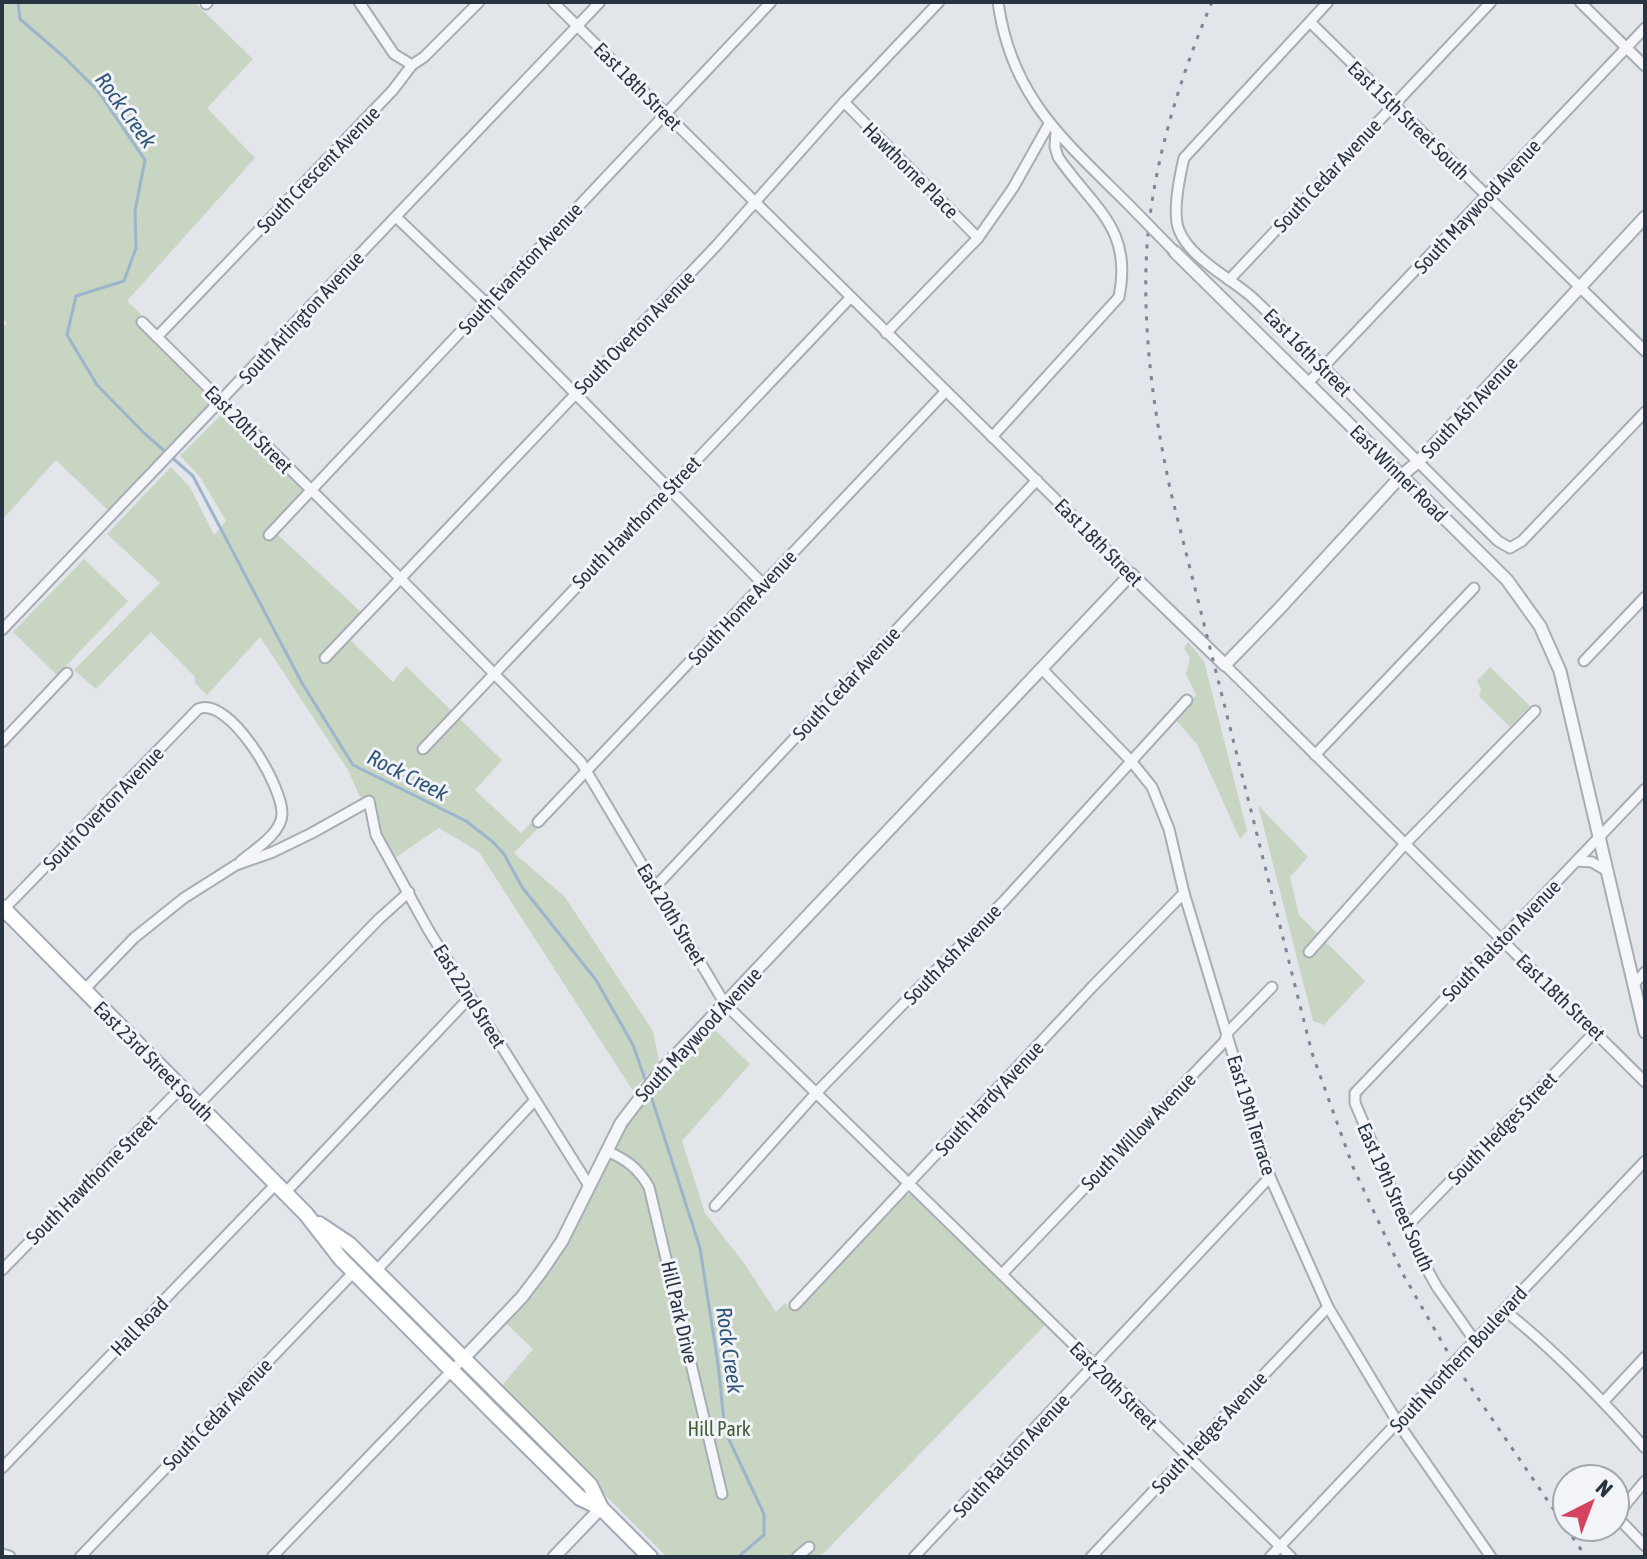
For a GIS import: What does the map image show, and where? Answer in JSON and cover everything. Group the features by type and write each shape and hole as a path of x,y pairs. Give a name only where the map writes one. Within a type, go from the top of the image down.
{"main road":[{"name":"East 23rd Street South","path":"5,914 306,1214 354,1272 590,1485 601,1508 650,1557"},
{"name":"East 23rd Street South","path":"306,1214 349,1244 458,1364"}],"street":[{"path":"359,2 394,54 412,65"},
{"name":"South Crescent Avenue","path":"157,337 393,90 412,65 479,2"},
{"name":"East 18th Street","path":"553,2 1645,1082"},
{"name":"South Arlington Avenue","path":"2,630 600,2"},
{"name":"South Evanston Avenue","path":"269,535 771,2"},
{"name":"South Overton Avenue","path":"325,658 716,246 844,102 939,2"},
{"name":"East Winner Road","path":"998,2 1006,45 1023,86 1052,128 1507,580 1540,626 1560,671 1645,1032"},
{"path":"1311,23 1328,2"},
{"name":"South Cedar Avenue","path":"1229,280 1491,2"},
{"path":"1580,2 1645,66"},
{"name":"East 15th Street South","path":"1311,23 1645,351"},
{"name":"East 16th Street","path":"1311,23 1184,158 1180,176 1178,229 1199,255 1251,296 1498,541 1510,548 1522,541 1645,412"},
{"name":"South Maywood Avenue","path":"1308,383 1645,28"},
{"name":"Hawthorne Place","path":"844,102 978,238"},
{"path":"886,333 978,238 1052,128"},
{"path":"992,437 1119,297 1123,259 1120,243 1111,226 1058,157 1052,128"},
{"path":"396,217 487,304 764,585"},
{"name":"South Ash Avenue","path":"1225,665 1645,217"},
{"name":"South Hawthorne Street","path":"423,749 851,297"},
{"name":"East 20th Street","path":"142,322 563,742 586,771 725,1004 1291,1557"},
{"name":"South Home Avenue","path":"538,822 946,391"},
{"name":"South Cedar Avenue","path":"656,886 1037,480"},
{"name":"South Maywood Avenue","path":"272,1557 522,1297 562,1241 588,1184 634,1104 659,1073 1131,574"},
{"path":"1315,755 1474,588"},
{"path":"1584,661 1645,597"},
{"name":"East 19th Terrace","path":"1041,668 1152,787 1169,829 1184,893 1270,1177 1328,1307 1398,1423 1491,1557"},
{"path":"2,742 67,673"},
{"name":"South Ash Avenue","path":"715,1206 816,1093 1004,901 1187,700"},
{"name":"South Overton Avenue","path":"5,914 202,707 212,707 250,741 272,784 282,814 278,825 267,838 236,865"},
{"path":"1309,952 1405,844 1535,711"},
{"name":"South Ralston Avenue","path":"1357,1090 1645,789"},
{"name":"East 22nd Street","path":"236,865 273,852 369,801 376,835 429,931 588,1184"},
{"path":"1577,861 1592,862 1607,871"},
{"path":"84,990 154,919 236,865"},
{"path":"198,1105 409,892"},
{"name":"South Hardy Avenue","path":"795,1305 1184,893"},
{"path":"1634,984 1645,972"},
{"name":"South Willow Avenue","path":"1002,1274 1225,1041 1227,1033 1272,987"},
{"name":"Hall Road","path":"2,1468 470,997"},
{"name":"South Hedges Street","path":"1408,1225 1596,1031"},
{"name":"South Hawthorne Street","path":"2,1270 181,1088"},
{"name":"East 19th Street South","path":"1357,1090 1355,1103 1437,1287 1475,1341"},
{"path":"375,1272 535,1100"},
{"name":"Hill Park Drive","path":"607,1151 628,1160 649,1187 722,1494"},
{"name":"South Northern Boulevard","path":"1270,1557 1645,1161"},
{"name":"South Ralston Avenue","path":"914,1557 1270,1177"},
{"name":"South Cedar Avenue","path":"80,1557 354,1272"},
{"name":"South Hedges Avenue","path":"1091,1557 1328,1307"},
{"path":"1504,1310 1542,1339 1604,1401 1645,1448"},
{"path":"1604,1401 1645,1357"},
{"path":"1645,1481 1620,1511 1618,1518 1645,1546"},
{"path":"554,1557 601,1508"},
{"path":"797,1557 809,1547"},
{"path":"2,1555 9,1557"}],"green space":[{"path":"2,2 194,2 253,59 207,108 255,158 127,301 141,314 136,321 211,396 212,404 109,511 56,460 2,520 2,329 7,323 2,318"},
{"path":"224,412 302,487 302,493 264,537 270,541 276,533 361,612 317,660 325,666 349,639 393,682 406,666 452,711 416,749 424,755 459,718 502,760 475,790 521,833 531,823 537,829 514,853 565,897 653,1031 659,1061 633,1091 479,852 439,828 395,858 382,833 373,797 360,797 348,770 260,637 207,695 195,683 195,677 151,632 96,689 74,670 160,583 107,534 171,467 190,487 214,535 226,521 200,477 180,456"},
{"path":"84,559 128,601 57,675 13,632"},
{"path":"1188,642 1204,661 1247,831 1240,839 1197,744 1175,719 1196,695 1186,674 1190,658 1184,648"},
{"path":"1490,667 1530,706 1510,727 1479,696 1481,690 1477,681"},
{"path":"1258,805 1308,857 1290,877 1299,915 1365,981 1324,1025 1313,1021"},
{"name":"Hill Park","path":"712,1027 750,1064 682,1141 705,1213 744,1263 776,1312 785,1303 794,1311 906,1195 911,1194 1046,1324 820,1557 667,1557 499,1389 533,1349 505,1322 554,1253 633,1115"}],"waterway":[{"name":"Rock Creek","path":"18,2 20,19 98,91 145,160 135,211 136,248 124,281 76,296 67,335 97,385 144,433 193,476 302,683 353,765 466,821 493,842 504,854 522,887 596,980 633,1045 646,1082"},
{"name":"Rock Creek","path":"650,1093 700,1248 725,1431 764,1514 764,1535 738,1557"}],"railway":[{"path":"1212,2 1176,99 1159,166 1148,234 1146,296 1149,353 1171,493 1312,1053 1353,1167 1404,1276 1454,1363 1586,1557"}]}
